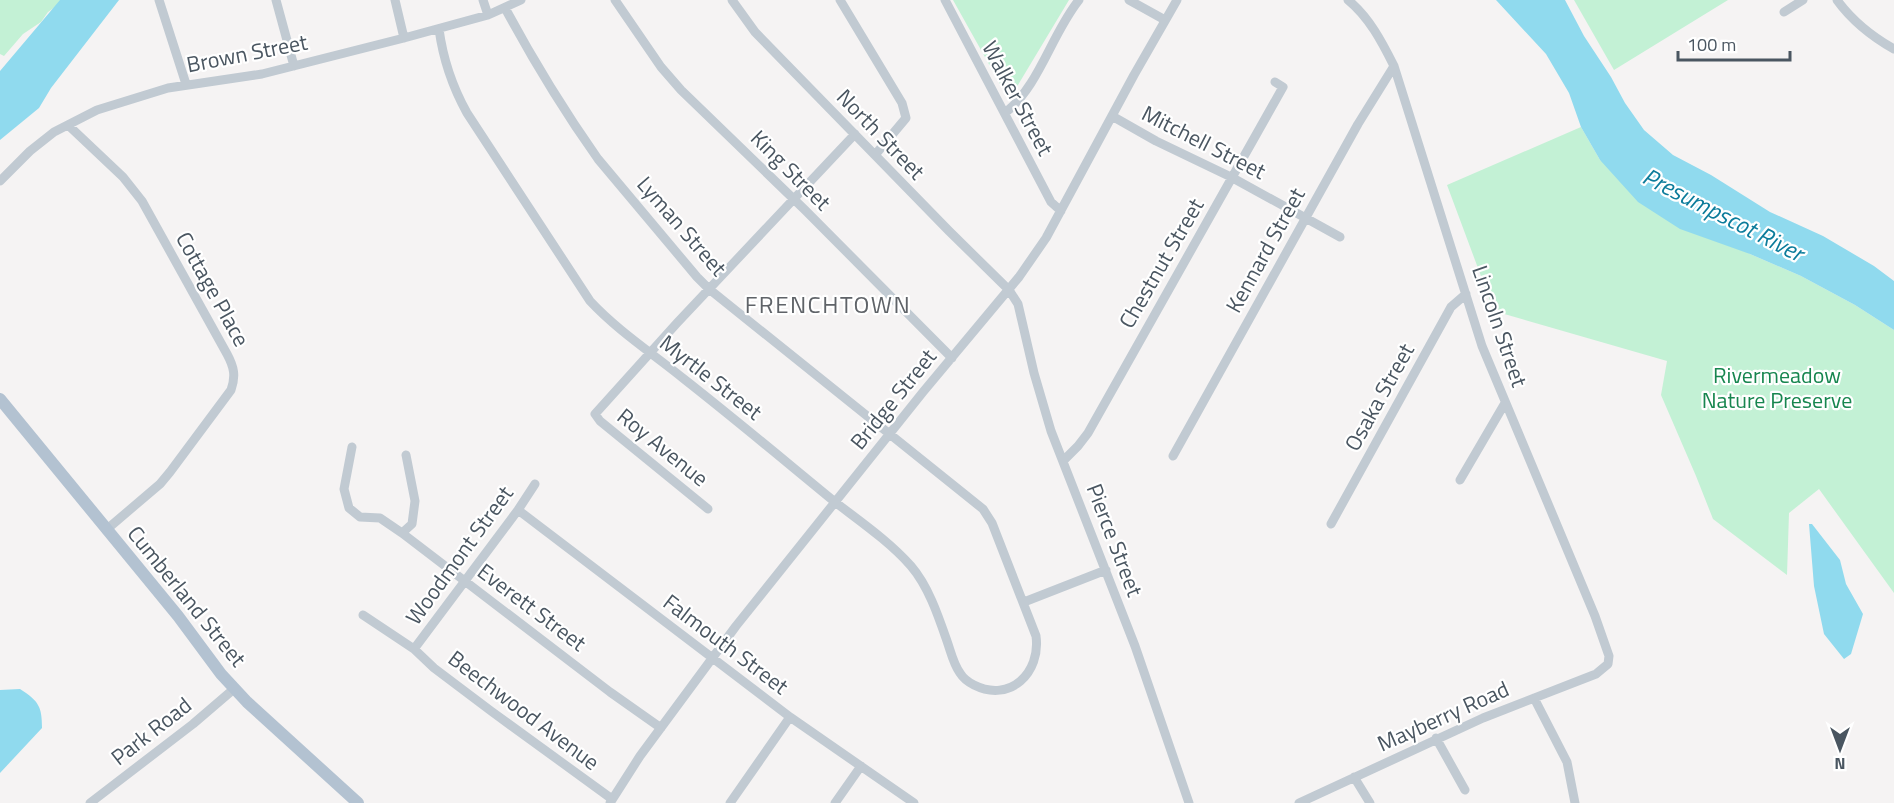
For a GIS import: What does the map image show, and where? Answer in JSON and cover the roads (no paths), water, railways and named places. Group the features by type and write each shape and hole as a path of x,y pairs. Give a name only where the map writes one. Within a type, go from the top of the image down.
{"main road":[{"name":"Cumberland Street","path":"0,399 178,616 221,674 247,702 358,803"}],"street":[{"path":"159,0 186,84"},
{"path":"276,0 294,66"},
{"path":"395,0 404,38"},
{"path":"483,0 488,15"},
{"name":"Brown Street","path":"0,181 30,151 54,132 97,110 186,84 241,77 294,66 439,29 488,15 521,0"},
{"name":"King Street","path":"615,0 675,85 952,358"},
{"name":"North Street","path":"732,0 755,32 1009,290"},
{"path":"840,0 905,111 906,118 875,154"},
{"name":"Walker Street","path":"945,0 1051,202 1061,210"},
{"path":"1005,113 1020,100 1079,0"},
{"path":"1129,0 1165,20"},
{"name":"Bridge Street","path":"611,801 712,658 835,502 1009,290 1046,238 1177,0"},
{"name":"Lincoln Street","path":"1348,0 1371,25 1394,66 1482,346 1604,640 1609,656 1608,664 1604,668"},
{"path":"1784,12 1803,0"},
{"path":"1837,0 1862,29 1894,49"},
{"name":"Lyman Street","path":"505,8 553,92 598,159 697,277 982,509 992,523 1036,636 1036,655 1030,672 1018,683"},
{"name":"Myrtle Street","path":"439,29 449,75 455,91 590,301 606,318 649,354 684,378 900,555 915,571 927,593 955,666 965,679 991,690 1005,689 1018,683"},
{"name":"Kennard Street","path":"1173,456 1358,124 1394,66"},
{"name":"Chestnut Street","path":"1063,461 1088,433 1283,87 1275,82"},
{"name":"Mitchell Street","path":"1112,116 1156,141 1232,177 1340,237"},
{"name":"Cottage Place","path":"68,125 123,177 142,201 227,354 234,370 235,380 231,390 170,472 152,491 106,530"},
{"path":"649,354 855,134"},
{"name":"Pierce Street","path":"1009,290 1021,312 1040,397 1147,678 1189,803"},
{"name":"Osaka Street","path":"1331,524 1451,307 1466,294"},
{"name":"Roy Avenue","path":"649,354 595,414 600,421 708,509"},
{"path":"1460,480 1505,403"},
{"name":"Everett Street","path":"352,447 344,489 350,508 360,517 380,518 402,533 610,692 661,728"},
{"path":"402,533 412,524 415,501 406,455"},
{"name":"Woodmont Street","path":"414,650 535,484"},
{"name":"Falmouth Street","path":"518,510 790,717 914,803"},
{"path":"1024,602 1106,570"},
{"name":"Beechwood Avenue","path":"363,615 414,650 434,668 611,801"},
{"name":"Mayberry Road","path":"1299,803 1436,738 1596,674 1604,668"},
{"name":"Park Road","path":"90,803 193,724 235,688"},
{"path":"1534,698 1567,762 1575,803"},
{"path":"730,803 790,717"},
{"path":"1436,738 1465,790"},
{"path":"835,803 861,766"},
{"path":"1354,777 1370,803"}],"water":[{"path":"60,0 119,0 51,88 39,108 0,140 0,71"},
{"name":"Presumpscot River","path":"1496,0 1565,0 1584,36 1644,130 1673,155 1711,175 1770,212 1823,236 1874,266 1894,281 1894,330 1855,305 1801,276 1750,254 1680,229 1638,202 1600,160 1581,127 1569,93 1546,54"},
{"path":"1809,524 1812,524 1840,560 1846,584 1863,614 1851,654 1844,659 1824,634 1814,586"},
{"path":"20,689 38,705 42,728 0,773 0,690"}],"district":[{"name":"FRENCHTOWN","path":"828,305"}],"park label":[{"name":"Rivermeadow Nature Preserve","path":"1777,388"}]}
